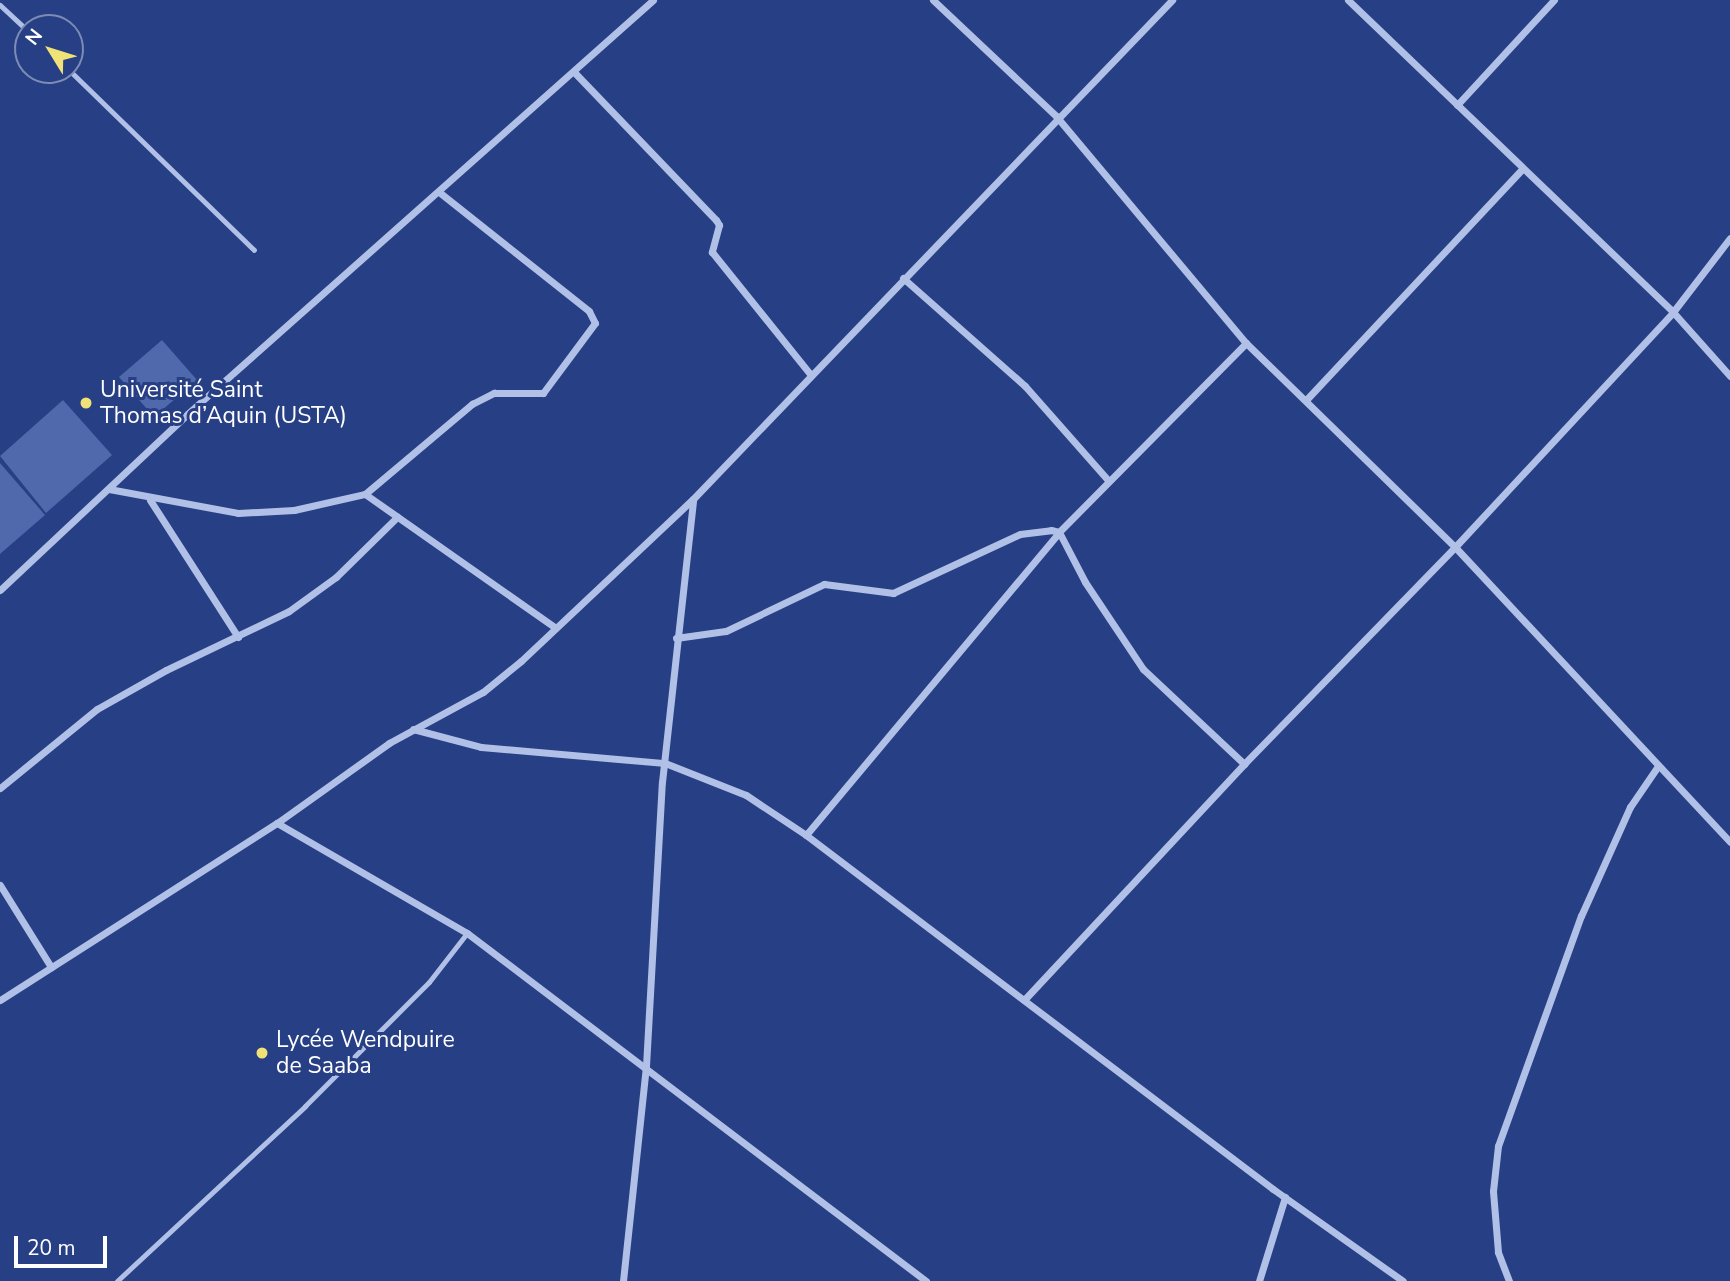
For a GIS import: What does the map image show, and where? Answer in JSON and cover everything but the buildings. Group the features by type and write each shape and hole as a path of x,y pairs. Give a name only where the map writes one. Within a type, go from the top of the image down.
{"street":[{"path":"0,590 653,0"},
{"path":"933,0 1056,116 1247,343 1455,547 1730,842"},
{"path":"0,1000 278,823 413,729 483,692 556,628 693,499 1056,116 1172,0"},
{"path":"1348,0 1521,170 1673,312 1730,376"},
{"path":"1457,105 1554,0"},
{"path":"575,73 716,220 719,225 712,247 718,263 811,375"},
{"path":"1306,400 1521,170"},
{"path":"109,489 150,500 208,510 257,513 311,508 365,494 472,404 494,393 543,393 595,323 589,310 439,192"},
{"path":"1024,1000 1244,764 1455,547 1673,312 1730,238"},
{"path":"903,278 1025,386 1108,480"},
{"path":"806,835 1059,532 1247,343"},
{"path":"365,494 556,628"},
{"path":"623,1281 646,1066 665,763 676,638 693,499"},
{"path":"150,500 238,637"},
{"path":"0,788 97,709 312,596 397,517"},
{"path":"676,638 726,631 824,584 894,593 1020,534 1044,529 1059,532"},
{"path":"1059,532 1085,582 1143,668 1244,764"},
{"path":"413,729 481,747 665,763 746,795 806,835 1284,1197 1403,1281"},
{"path":"1509,1281 1498,1252 1493,1191 1498,1146 1581,916 1630,807 1658,766"},
{"path":"278,823 467,933 646,1066 926,1281"},
{"path":"0,885 51,967"},
{"path":"1259,1281 1284,1197"}],"lane":[{"path":"0,5 14,18"},
{"path":"83,84 254,250"},
{"path":"117,1281 304,1106 429,982 467,933"}],"place":[{"name":"Université Saint Thomas d’Aquin (USTA)","path":"86,403"},
{"name":"Lycée Wendpuire de Saaba","path":"262,1053"}]}
